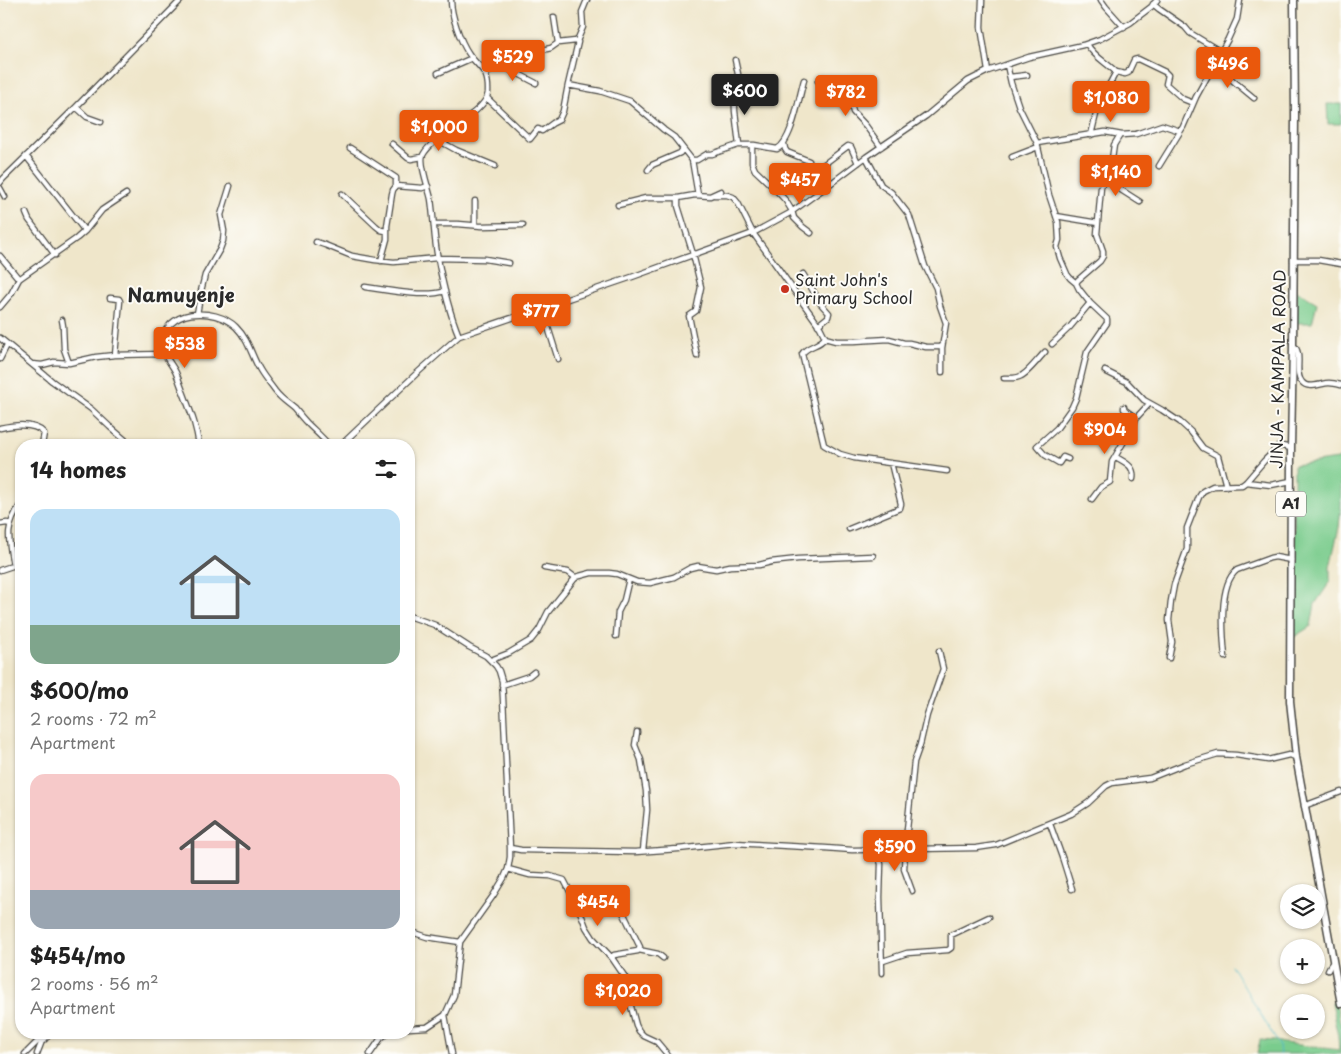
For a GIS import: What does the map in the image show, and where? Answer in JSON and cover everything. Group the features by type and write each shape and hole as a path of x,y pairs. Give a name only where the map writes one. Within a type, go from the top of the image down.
{"highway":[{"name":"JINJA - KAMPALA ROAD","path":"1294,0 1295,116 1290,701 1304,806 1341,1004"}],"street":[{"path":"0,183 181,0"},
{"path":"451,0 453,17 466,48 486,74 488,87 487,98 481,106 438,140 422,157 435,224 437,258 453,321 459,336"},
{"path":"487,98 530,139 538,129 542,131 559,120 563,111 578,41 583,27 582,12 587,0"},
{"path":"982,0 981,27 988,71"},
{"path":"1101,0 1124,27"},
{"path":"1159,166 1185,123 1193,104 1228,40 1237,19 1240,0"},
{"path":"347,439 447,345 459,336 632,277 753,232 792,211 926,116 968,81 988,71 1029,57 1088,44 1124,27 1155,2 1159,9 1190,33 1221,52"},
{"path":"554,17 558,43"},
{"path":"486,74 507,58 551,48 558,43 578,41"},
{"path":"1088,44 1100,60 1116,72 1128,73 1134,60 1138,59 1165,72 1168,75 1166,84 1183,99 1193,104"},
{"path":"438,73 472,58"},
{"path":"735,60 738,74 734,84 735,111 739,145"},
{"path":"501,63 536,83"},
{"path":"1007,65 1019,107 1037,145 1059,230 1057,247 1060,258 1065,270 1076,283 1079,290 1107,319 1107,323 1087,352 1072,407 1057,428 1037,446 1045,455 1059,463 1063,457 1068,459"},
{"path":"1214,65 1254,98"},
{"path":"1091,135 1098,106 1116,72"},
{"path":"1010,77 1027,75"},
{"path":"736,79 747,79"},
{"path":"692,160 697,160 707,154 739,145 752,145 777,150 780,148 791,129 804,80"},
{"path":"818,81 845,94 854,112 881,147"},
{"path":"568,85 592,89 630,101 674,137 692,160 698,195"},
{"path":"76,107 87,116 100,122"},
{"path":"1012,157 1037,145 1105,132 1120,135 1136,134 1162,125 1180,131"},
{"path":"1076,283 1103,256 1103,251 1096,234 1101,187 1105,176 1116,165 1112,159 1114,145 1120,135"},
{"path":"438,140 456,150 495,166"},
{"path":"392,144 408,158 422,157"},
{"path":"784,144 784,149 787,152 809,162"},
{"path":"752,145 752,162 755,170 786,201 794,218 812,234"},
{"path":"815,171 848,146 851,147 858,163"},
{"path":"350,148 396,178 386,231 387,239 381,261"},
{"path":"648,170 652,165 680,153 682,149"},
{"path":"26,156 85,231"},
{"path":"866,157 881,185 891,192 909,215 925,266 936,288 946,326 942,347 942,372"},
{"path":"1105,176 1118,188 1140,202"},
{"path":"197,314 205,275 223,241 224,230 221,215 230,186"},
{"path":"396,186 422,188 428,186"},
{"path":"0,188 5,197"},
{"path":"714,195 721,191"},
{"path":"0,307 11,294 19,279 55,255 85,231 102,210 126,194"},
{"path":"342,194 376,226 386,231"},
{"path":"618,205 646,198 678,198 698,195 732,197 738,203 753,232 818,325 825,338 836,341 889,339 926,347 942,347"},
{"path":"678,198 678,206 701,288 696,311 689,315 697,356"},
{"path":"475,201 475,225"},
{"path":"26,214 55,255"},
{"path":"1056,216 1098,223"},
{"path":"435,224 523,225"},
{"path":"316,242 352,256 381,261 394,262 437,258 485,259 509,262"},
{"path":"0,256 19,279"},
{"path":"1293,260 1318,260 1341,264"},
{"path":"803,274 821,304 829,313 828,317 818,325"},
{"path":"365,287 406,293 434,294 445,291"},
{"path":"110,298 120,300 115,356"},
{"path":"1052,344 1070,327 1090,303"},
{"path":"542,308 558,359"},
{"path":"198,439 194,419 176,373 164,354 163,349 163,339 176,318 197,314 212,315 234,325 245,338 259,369 277,394 323,439"},
{"path":"62,320 64,349 69,363"},
{"path":"0,338 30,364 91,409 122,439"},
{"path":"825,338 823,341 804,350 802,354 824,445 840,454 854,458 946,471"},
{"path":"0,359 7,345"},
{"path":"1293,345 1298,350 1300,379 1305,385 1328,383 1341,385"},
{"path":"1004,378 1021,376 1045,352"},
{"path":"30,364 69,363 96,357 164,354"},
{"path":"1105,371 1127,382 1139,396 1180,422 1191,432 1203,448 1211,454 1218,456 1226,486"},
{"path":"1092,499 1101,487 1110,482 1112,462 1136,418 1149,404"},
{"path":"1124,407 1136,418"},
{"path":"0,428 8,426 35,426 44,433 43,439"},
{"path":"1169,658 1172,642 1169,620 1171,601 1174,585 1187,549 1187,528 1199,496 1203,491 1212,486 1242,486 1278,447 1291,448"},
{"path":"1116,457 1128,463 1132,468 1133,479"},
{"path":"849,529 900,508 901,504 890,463"},
{"path":"1246,482 1271,485 1291,481"},
{"path":"0,570 13,565 10,546 10,524 15,515"},
{"path":"0,524 7,522 10,524"},
{"path":"491,660 509,653 531,640 541,627 548,612 576,578 583,574 613,573 644,584 674,577 690,568 698,566 716,569 798,559 873,556"},
{"path":"1225,657 1222,622 1226,595 1233,573 1270,558 1291,560"},
{"path":"544,568 568,572 576,578"},
{"path":"616,636 618,612 624,600 629,578"},
{"path":"415,618 435,625 483,654 491,660 499,671 502,684 510,848 508,869 504,878 460,942 454,995 445,1015 427,1027 415,1028"},
{"path":"912,890 904,869 904,849 914,762 927,714 943,670 939,651"},
{"path":"502,684 529,676 534,672"},
{"path":"637,732 635,745 640,756 647,810 643,851"},
{"path":"510,848 574,851 643,851 735,843 852,850 985,847 996,845 1050,824 1082,808 1106,786 1112,783 1150,778 1185,764 1218,754 1268,760 1289,755 1296,757"},
{"path":"1304,806 1341,792"},
{"path":"1050,824 1072,889"},
{"path":"877,850 881,864 882,973"},
{"path":"508,869 530,875 550,876 564,880 573,900 576,901 586,927 593,938 612,958 627,980 630,1004 639,1031 644,1036 657,1042 667,1054"},
{"path":"576,901 616,898 640,947 639,950"},
{"path":"883,961 907,953 948,950 951,948 951,935 989,917"},
{"path":"415,934 460,942"},
{"path":"612,958 614,955 639,950 658,954 663,958"},
{"path":"1328,970 1333,962"},
{"path":"445,1015 452,1054"},
{"path":"25,1054 43,1039"},
{"path":"370,1054 379,1039"},
{"path":"37,1054 40,1041"}],"green space":[{"path":"1327,104 1341,104 1341,124 1328,124"},
{"path":"1297,291 1317,303 1312,323 1295,323"},
{"path":"1341,456 1341,506 1339,527 1330,567 1330,582 1315,604 1311,626 1294,637 1294,465 1338,459"},
{"path":"1336,1001 1341,1027 1341,1054 1257,1054 1260,1040 1339,1050 1332,1002"}],"waterway":[{"path":"1231,965 1279,1045 1280,1054"}],"place":[{"name":"Saint John's Primary School","path":"785,289"}],"district":[{"name":"Namuyenje","path":"181,295"}]}
